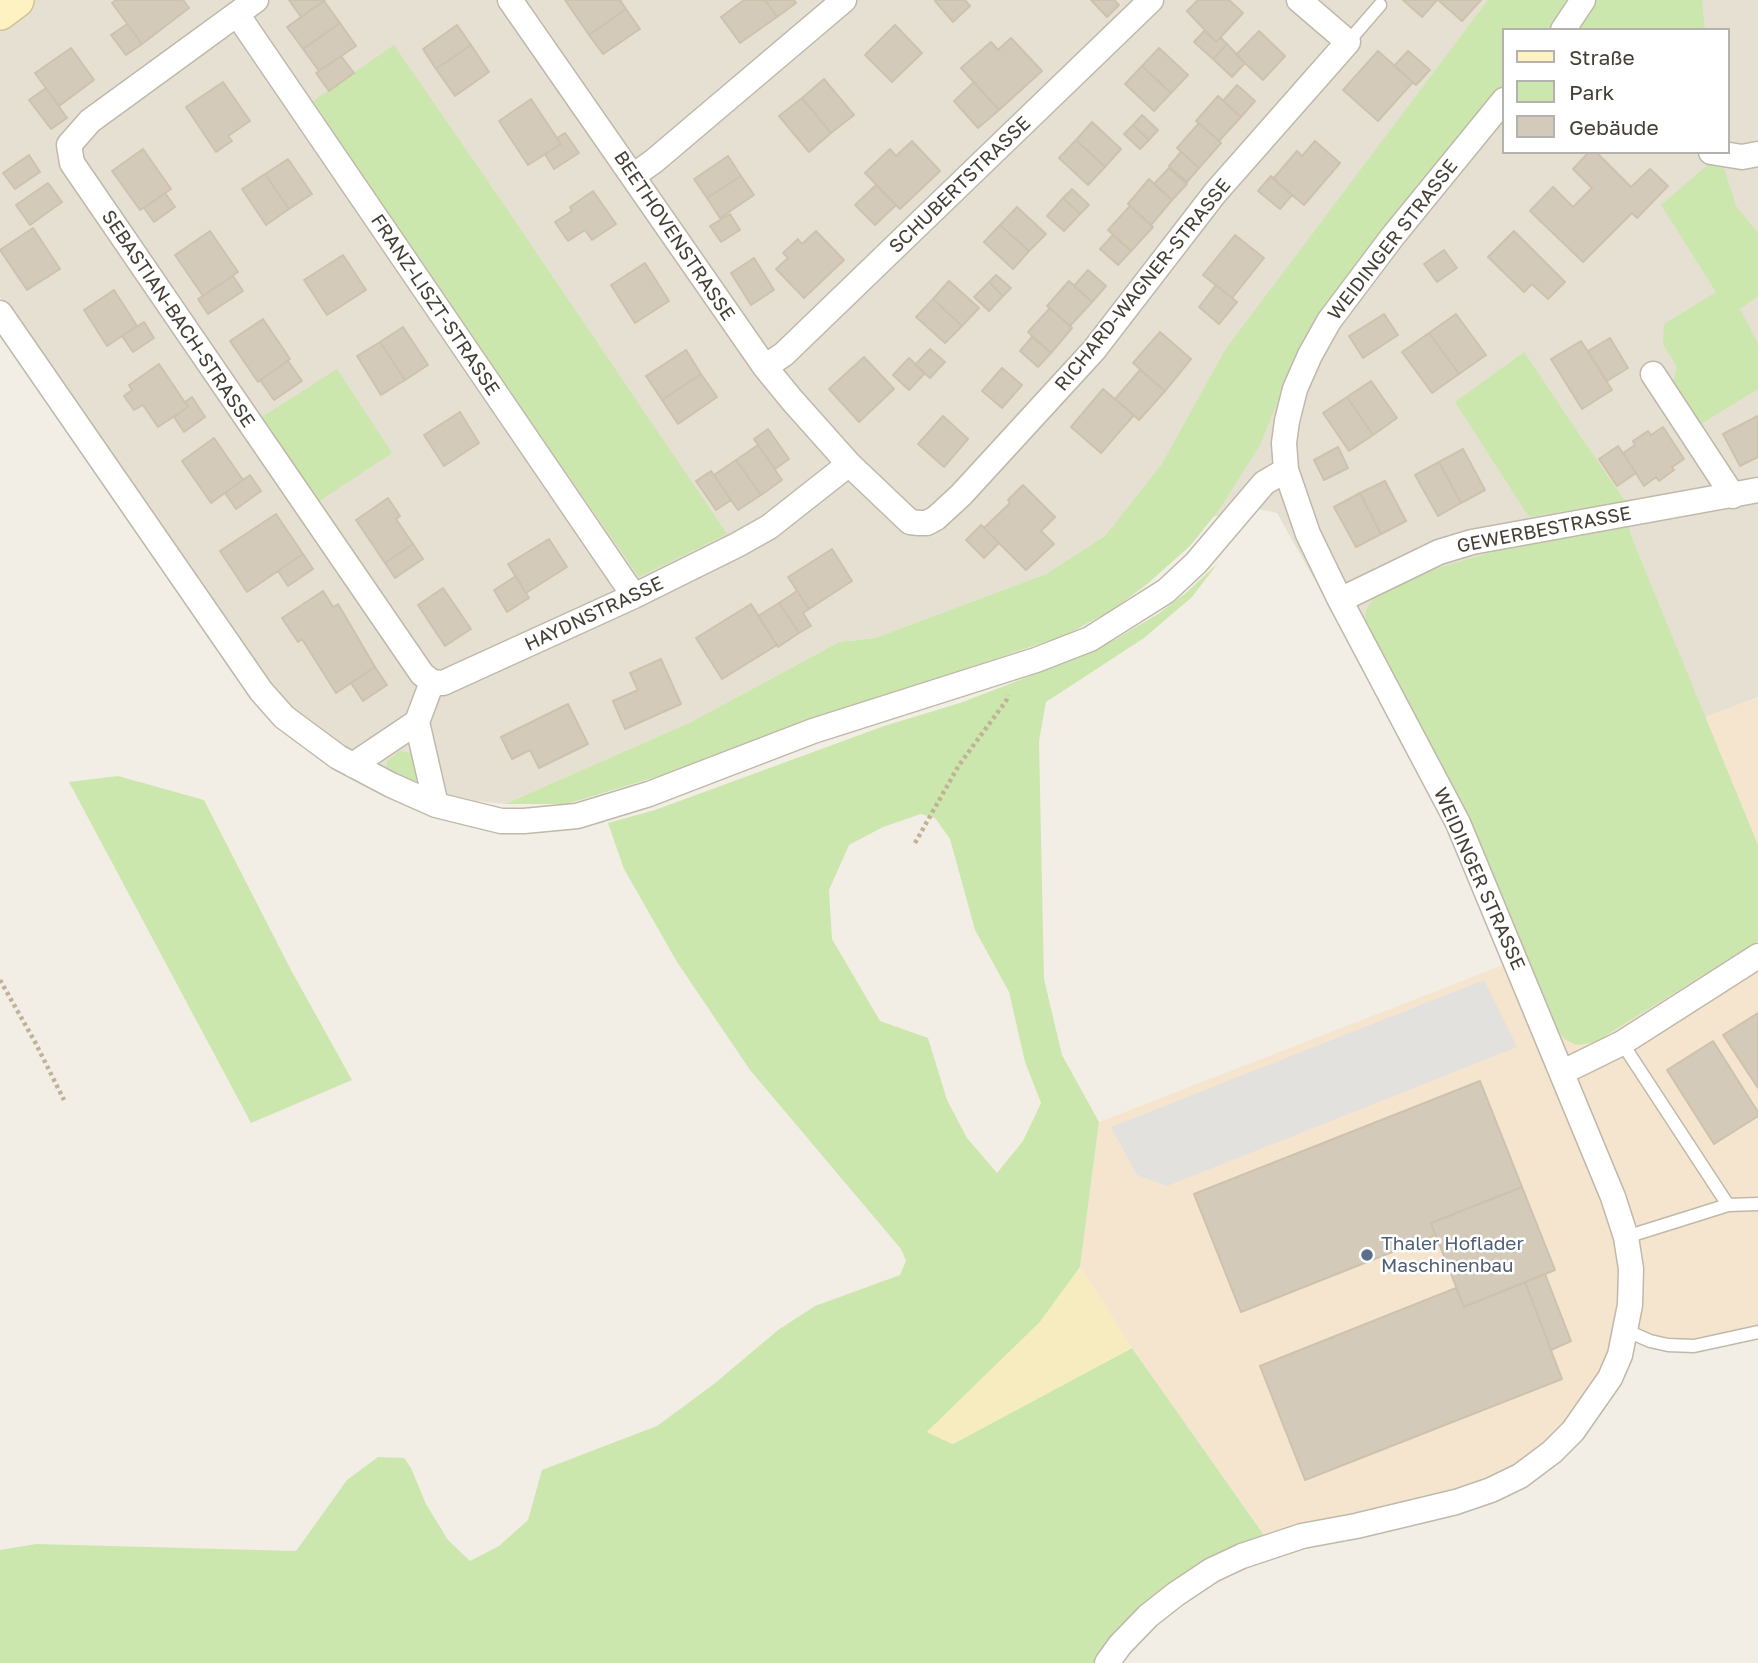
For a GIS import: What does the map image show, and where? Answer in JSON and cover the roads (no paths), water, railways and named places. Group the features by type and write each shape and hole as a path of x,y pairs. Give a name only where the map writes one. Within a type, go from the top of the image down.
{"street":[{"path":"0,12 16,0"},
{"name":"BEETHOVENSTRASSE","path":"510,0 765,367 849,464"},
{"path":"633,176 844,0"},
{"name":"SCHUBERTSTRASSE","path":"765,367 784,354 1151,0"},
{"path":"1300,0 1348,42"},
{"path":"1564,28 1583,0"},
{"name":"FRANZ-LISZT-STRASSE","path":"246,7 634,596"},
{"name":"SEBASTIAN-BACH-STRASSE","path":"246,7 90,121 69,145 72,163 422,674 432,682"},
{"name":"RICHARD-WAGNER-STRASSE","path":"849,464 910,522 927,523 936,518 1016,437 1094,350 1215,193 1348,42"},
{"name":"WEIDINGER STRASSE","path":"1107,1663 1148,1616 1212,1570 1242,1556 1302,1536 1456,1502 1520,1476 1552,1452 1573,1431 1611,1378 1620,1355 1630,1305 1630,1269 1626,1237 1613,1197 1458,823 1340,600 1308,534 1286,470 1284,443 1295,389 1329,321 1393,236 1502,102"},
{"path":"1723,154 1742,157 1758,154"},
{"path":"0,313 261,691 284,717 353,765 436,806 501,821 578,816 649,794 813,731 1015,667 1090,639 1167,592 1196,563 1264,483 1286,470"},
{"path":"1653,373 1733,496"},
{"name":"HAYDNSTRASSE","path":"432,682 443,683 634,596 769,527 849,464"},
{"name":"GEWERBESTRASSE","path":"1340,600 1439,552 1472,542 1733,496 1758,489"},
{"path":"432,682 418,722 436,806"},
{"path":"353,765 418,722"},
{"path":"1563,1072 1622,1043 1758,956"}],"lane":[{"path":"1348,42 1380,5"},
{"path":"1622,1043 1728,1205"},
{"path":"1626,1237 1728,1205 1758,1204"},
{"path":"1625,1330 1659,1343 1694,1346 1758,1332"}],"place":[{"name":"Thaler Hoflader Maschinenbau","path":"1367,1255"}]}
